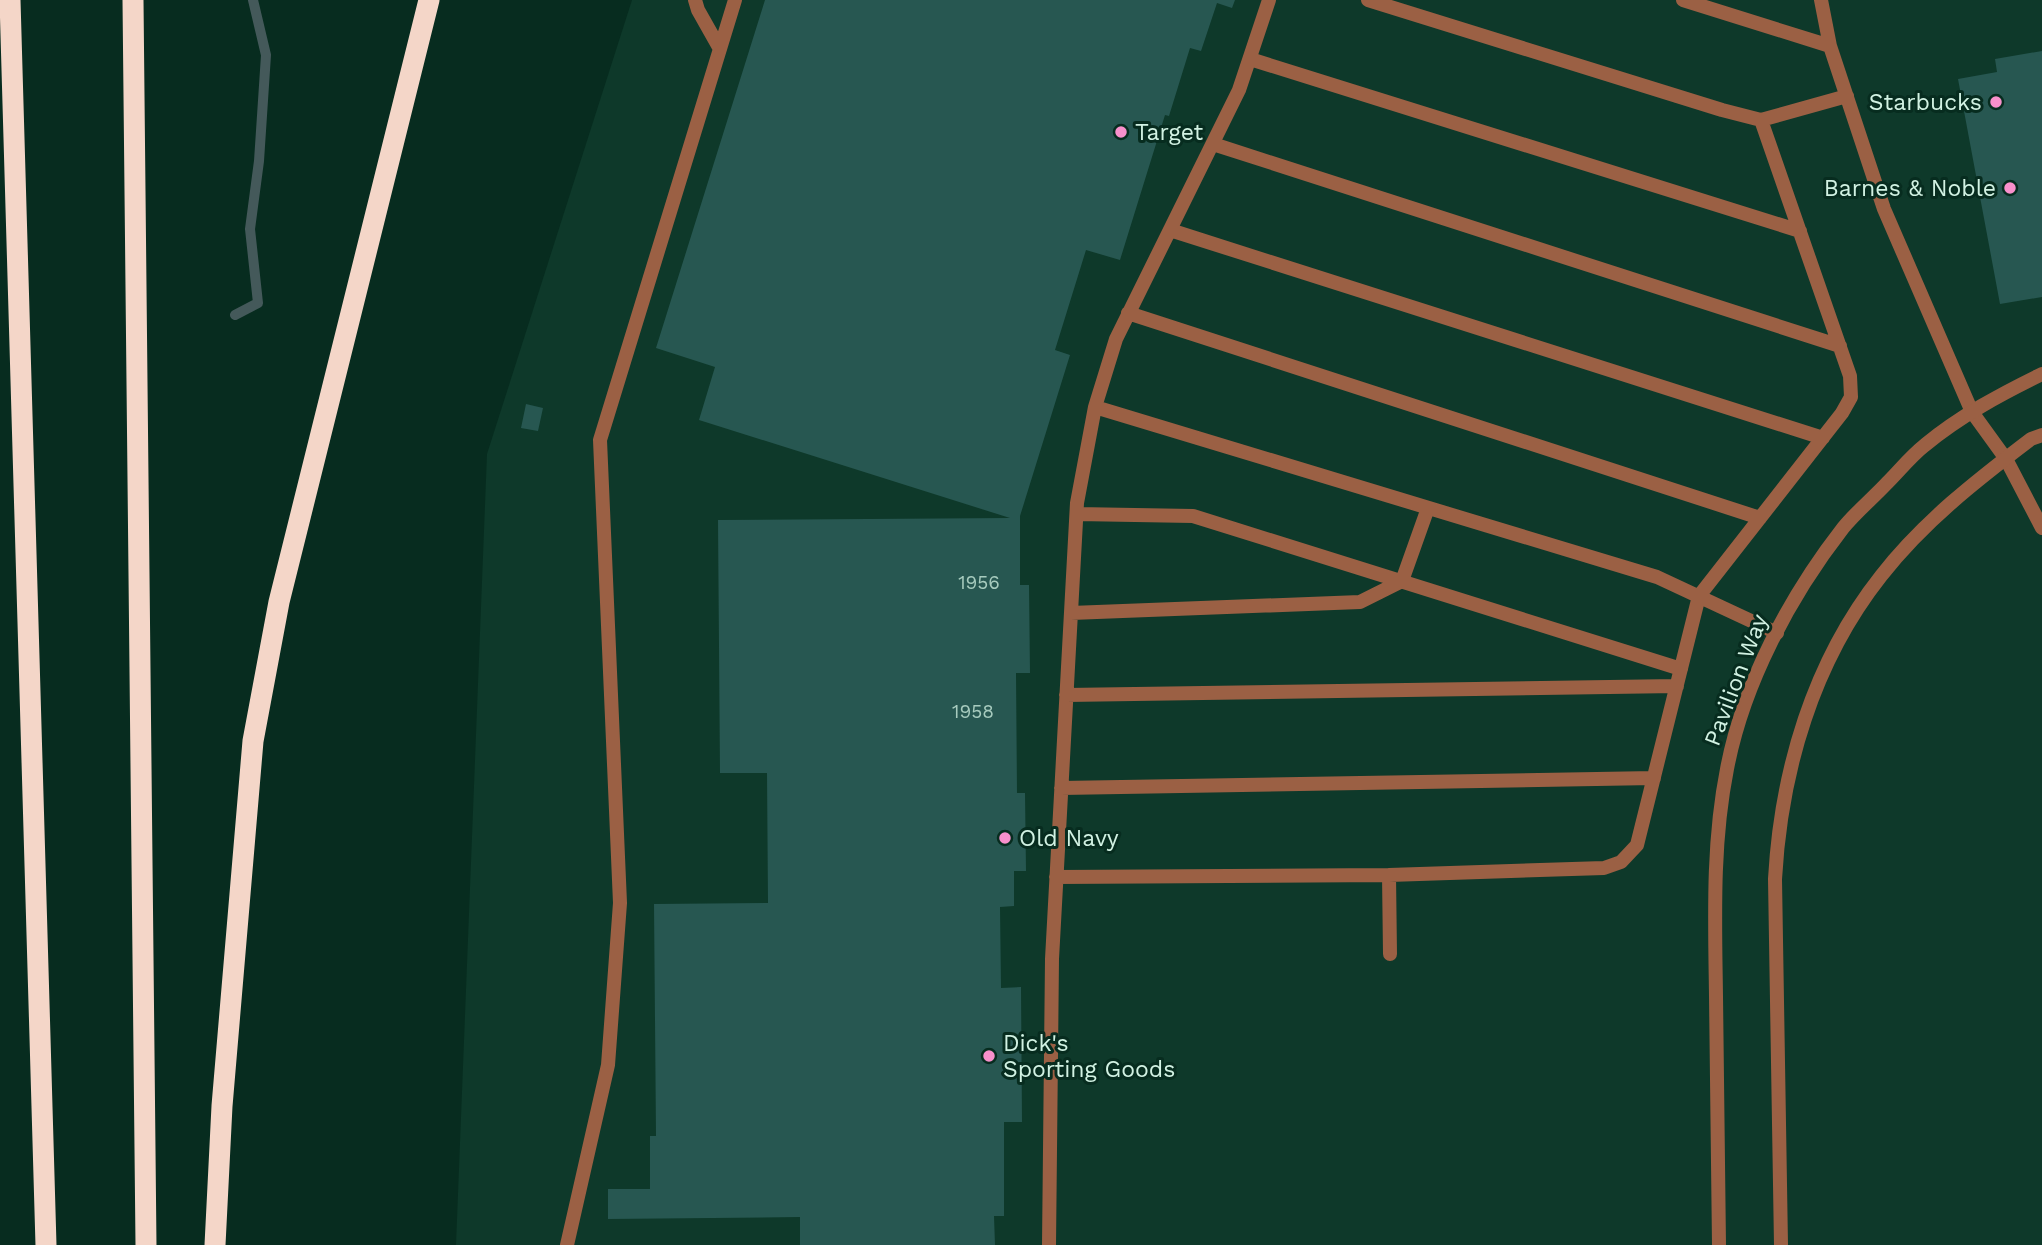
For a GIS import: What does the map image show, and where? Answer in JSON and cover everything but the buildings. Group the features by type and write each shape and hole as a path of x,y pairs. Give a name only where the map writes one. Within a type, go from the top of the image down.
{"highway":[{"path":"10,0 46,1245"},
{"path":"133,0 146,1245"},
{"path":"215,1245 222,1106 253,741 278,602 429,0"}],"street":[{"path":"695,0 720,49"},
{"path":"566,1245 608,1065 620,903 600,440 735,0"},
{"path":"1049,1245 1052,960 1056,877 1077,514 1095,407 1116,339 1239,90 1269,0"},
{"path":"1368,0 1761,120 1847,96"},
{"path":"1683,0 1830,46"},
{"path":"1821,0 1830,46 1884,209 1972,412 2006,459 2042,528"},
{"path":"1250,59 1800,231"},
{"path":"1056,877 1389,875 1604,868 1621,862 1637,845 1699,596 1823,438 1851,397 1850,376 1761,120"},
{"path":"1213,144 1840,346"},
{"path":"1170,230 1823,438"},
{"path":"1128,313 1760,518"},
{"name":"Pavilion Way","path":"1719,1245 1715,949 1717,841 1727,768 1741,718 1764,658 1777,633 1812,570 1845,526 1923,446 2006,391 2042,374"},
{"path":"1095,407 1657,578 1777,633"},
{"path":"1782,1245 1775,879 1778,830 1787,781 1815,690 1860,606 1903,550 1969,486 2031,439 2042,435"},
{"path":"1071,613 1360,602 1402,581 1428,508"},
{"path":"1077,514 1194,516 1681,669"},
{"path":"1066,695 1677,686"},
{"path":"1061,788 1654,778"},
{"path":"1389,875 1390,954"}],"shaded area":[{"path":"632,0 2042,0 2042,1245 456,1245 487,454"}],"waterway":[{"path":"235,315 258,303 250,229 259,161 266,55 253,0"}],"place":[{"name":"Starbucks","path":"1996,102"},
{"name":"Target","path":"1121,132"},
{"name":"Barnes & Noble","path":"2010,188"},
{"name":"Old Navy","path":"1005,838"},
{"name":"Dick's Sporting Goods","path":"989,1056"}]}
